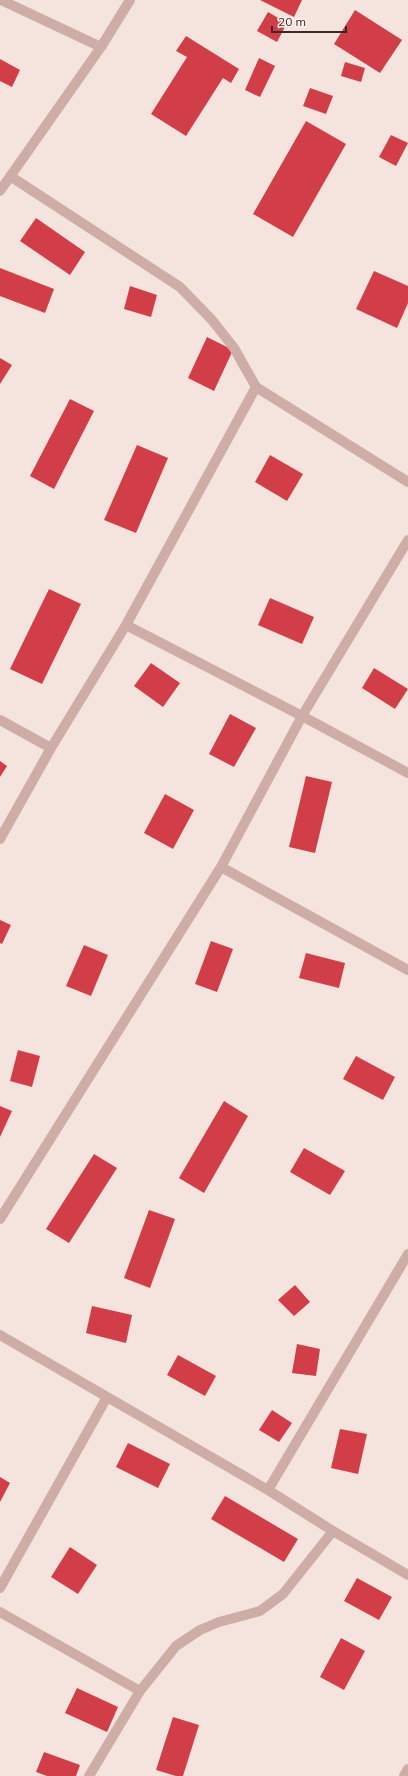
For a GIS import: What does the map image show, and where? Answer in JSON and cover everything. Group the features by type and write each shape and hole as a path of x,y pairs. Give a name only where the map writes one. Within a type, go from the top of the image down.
{"street":[{"path":"1,0 101,47"},
{"path":"0,191 101,47 130,0"},
{"path":"10,176 180,287 212,320 234,348 256,387 408,482"},
{"path":"0,839 51,748 126,625 256,387"},
{"path":"0,1219 221,867 302,716 408,540"},
{"path":"126,625 302,716 408,773"},
{"path":"0,720 51,748"},
{"path":"221,867 408,970"},
{"path":"268,1490 408,1254"},
{"path":"0,1335 268,1490 333,1532 408,1575"},
{"path":"0,1588 107,1397"},
{"path":"89,1776 140,1691 176,1646 200,1630 219,1622 260,1612 283,1594 333,1532"},
{"path":"0,1612 140,1691"},
{"path":"404,1776 408,1769"}],"building":[{"path":"260,0 302,0 294,17"},
{"path":"355,10 402,40 380,73 334,44"},
{"path":"268,12 287,23 277,42 257,31"},
{"path":"186,36 239,69 231,83 223,78 186,136 151,114 187,57 176,51"},
{"path":"259,58 275,66 260,97 245,90"},
{"path":"0,59 20,70 12,87 0,81"},
{"path":"345,62 365,68 361,82 341,76"},
{"path":"310,88 333,96 326,114 303,106"},
{"path":"306,121 346,144 293,237 253,214"},
{"path":"391,135 408,143 396,166 379,157"},
{"path":"36,218 85,252 70,275 20,241"},
{"path":"0,268 54,289 45,313 0,296"},
{"path":"374,271 408,286 408,303 397,328 356,309"},
{"path":"130,286 157,295 151,317 124,309"},
{"path":"207,337 233,350 214,391 188,378"},
{"path":"0,358 12,365 0,384"},
{"path":"70,399 94,411 54,489 30,476"},
{"path":"137,445 168,458 136,533 104,520"},
{"path":"270,455 303,474 287,501 255,482"},
{"path":"49,589 81,604 42,684 10,669"},
{"path":"270,598 314,617 302,644 258,625"},
{"path":"151,663 180,683 163,707 134,686"},
{"path":"374,668 408,689 395,709 362,688"},
{"path":"230,714 256,728 234,767 209,754"},
{"path":"0,761 7,766 0,777"},
{"path":"306,776 332,782 315,853 289,847"},
{"path":"165,794 194,810 173,849 144,833"},
{"path":"0,920 11,925 2,944 0,943"},
{"path":"211,941 233,949 217,992 195,984"},
{"path":"84,945 108,955 91,996 66,986"},
{"path":"306,953 345,963 339,988 299,978"},
{"path":"18,1050 40,1056 32,1087 10,1081"},
{"path":"356,1056 395,1077 383,1100 343,1079"},
{"path":"224,1101 248,1116 204,1193 179,1178"},
{"path":"0,1106 12,1111 0,1137"},
{"path":"304,1148 345,1171 330,1195 290,1172"},
{"path":"94,1154 117,1168 69,1243 46,1229"},
{"path":"149,1210 175,1219 150,1288 124,1278"},
{"path":"295,1285 310,1302 294,1316 278,1300"},
{"path":"92,1306 132,1315 126,1343 86,1333"},
{"path":"297,1344 320,1349 316,1376 292,1373"},
{"path":"178,1355 216,1376 205,1396 167,1375"},
{"path":"272,1410 292,1423 279,1442 259,1430"},
{"path":"340,1429 367,1434 358,1474 331,1468"},
{"path":"128,1443 170,1464 158,1488 116,1467"},
{"path":"0,1477 10,1483 0,1502"},
{"path":"225,1496 298,1539 284,1562 211,1519"},
{"path":"70,1547 97,1565 78,1594 51,1577"},
{"path":"357,1578 392,1597 379,1620 344,1601"},
{"path":"341,1638 365,1651 344,1690 320,1677"},
{"path":"77,1688 118,1707 107,1732 65,1713"},
{"path":"173,1717 199,1725 183,1776 176,1776 156,1770"},
{"path":"44,1752 80,1765 76,1776 47,1776 36,1772"}]}
